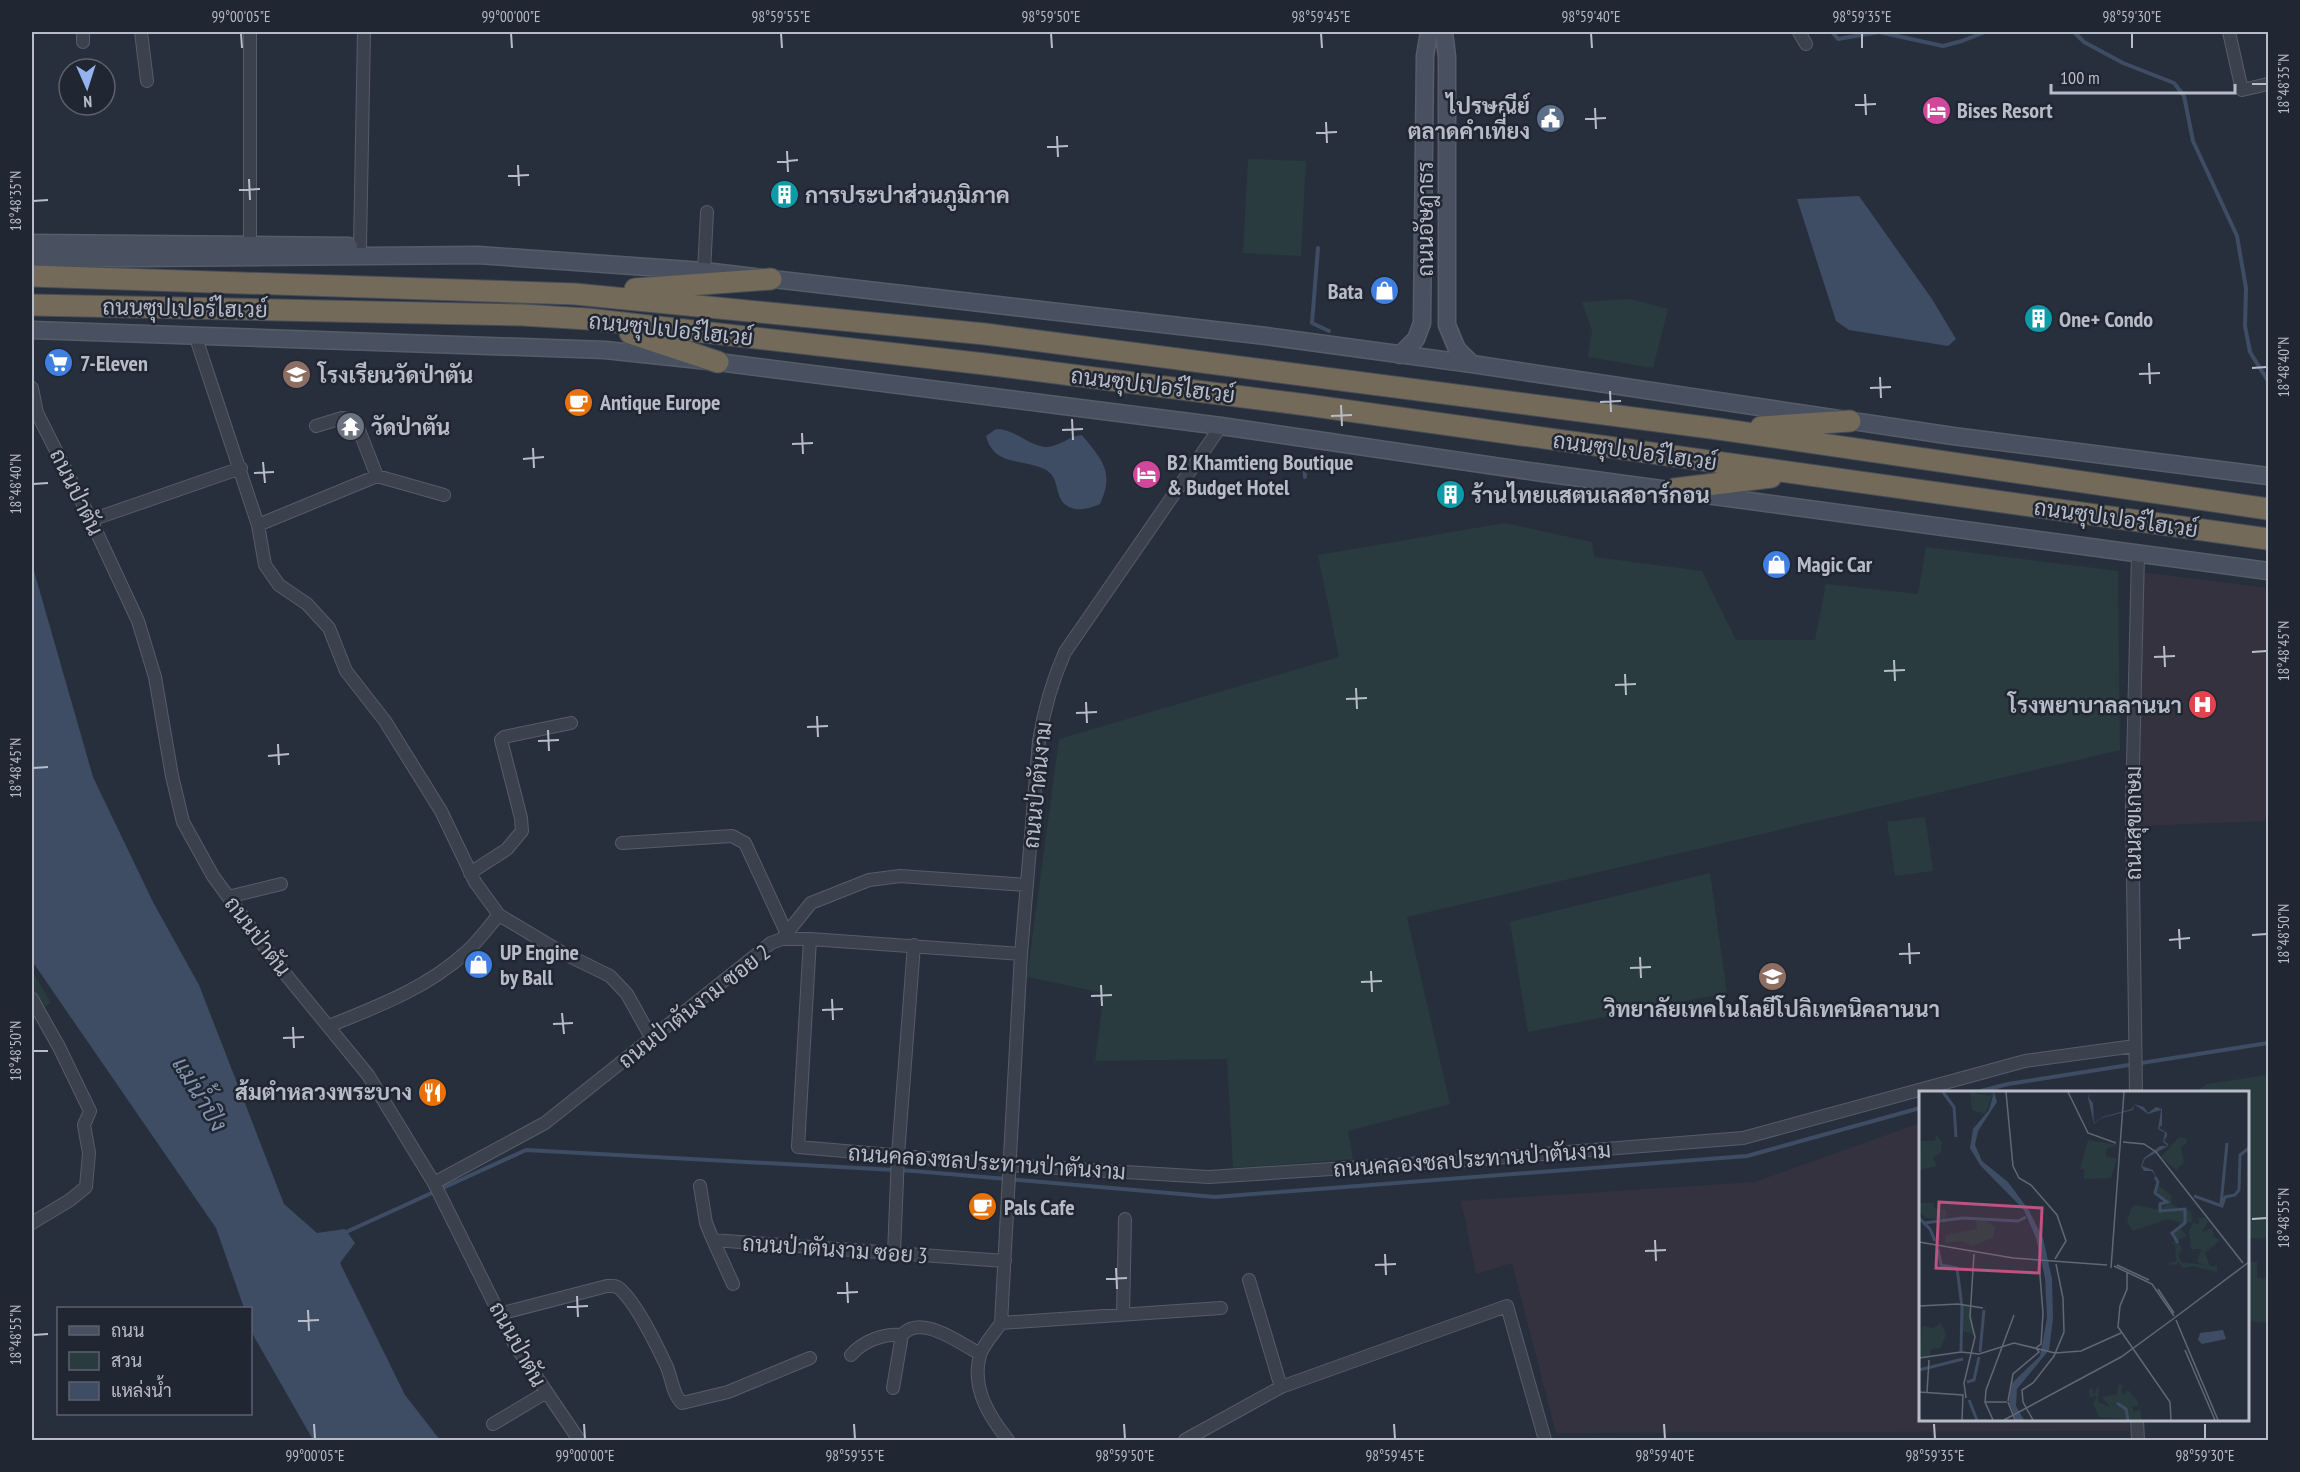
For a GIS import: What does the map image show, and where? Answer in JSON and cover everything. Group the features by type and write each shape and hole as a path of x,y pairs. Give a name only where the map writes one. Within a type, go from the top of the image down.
{"highway":[{"name":"ถนนซุปเปอร์ไฮเวย์","path":"32,276 74,269 575,294 985,334 1719,429 2268,509"},
{"path":"575,294 771,279"},
{"name":"ถนนซุปเปอร์ไฮเวย์","path":"32,305 522,315 588,319 985,364 1307,405 2268,539"},
{"path":"588,319 718,362"},
{"path":"1719,429 1850,421"},
{"path":"1674,489 1798,474"}],"main road":[{"name":"ถนนอัษฎาธร","path":"1400,355 1416,339 1422,323 1425,56 1429,32"},
{"name":"ถนนอัษฎาธร","path":"1443,32 1447,57 1447,325 1457,349 1472,364"},
{"path":"1424,142 1448,141"},
{"path":"32,243 421,248 478,255 704,271 949,298 1472,364 1850,421 2268,477"},
{"path":"32,259 74,269 478,255"},
{"path":"32,330 604,350 718,362 1221,426 2268,571"},
{"path":"32,340 544,356 604,350"}],"street":[{"path":"141,32 147,81"},
{"path":"250,32 250,245"},
{"path":"360,246 364,32"},
{"path":"1798,32 1806,44"},
{"path":"2229,32 2242,90 2268,84"},
{"path":"704,271 707,212"},
{"path":"198,344 241,468 258,525 265,565 279,585 308,604 329,628 346,670 385,721 441,811 470,873 499,915 561,952 610,976 627,994 652,1039"},
{"name":"ถนนป่าตัน","path":"32,388 38,413 92,520 138,621 155,677 172,776 183,822 228,897 278,965 368,1075 434,1183 515,1345 545,1393 579,1440"},
{"path":"316,426 342,418 355,420 377,476"},
{"name":"ถนนป่าตันงาม","path":"1000,1323 1021,954 1039,741 1053,680 1065,652 1221,426"},
{"path":"92,520 241,468"},
{"path":"258,525 377,476 444,495"},
{"name":"ถนนสุขเกษม","path":"2136,1088 2132,807 2138,554"},
{"path":"470,873 507,849 522,831 521,818 501,740 504,737 571,723"},
{"path":"622,843 732,836 745,843 785,936 811,903 869,880 900,876 1027,885"},
{"path":"228,897 281,884"},
{"path":"329,1026 381,1005 423,983 465,954 499,915"},
{"name":"ถนนป่าตันงาม ซอย 2","path":"434,1183 545,1123 758,952 785,936 1021,954"},
{"name":"ถนนคลองชลประทานป่าตันงาม","path":"810,939 798,1147 1008,1165 1209,1177 1469,1160 1743,1138 2025,1061 2135,1046"},
{"path":"894,1253 898,1155 914,945"},
{"path":"32,999 59,1047 90,1111 84,1125 89,1153 86,1187 70,1200 32,1223"},
{"path":"700,1186 706,1223 713,1240"},
{"path":"1123,1315 1125,1219"},
{"name":"ถนนป่าตันงาม ซอย 3","path":"733,1284 713,1240 1005,1260"},
{"path":"1249,1280 1281,1387"},
{"path":"500,1314 607,1286 616,1286 621,1289 642,1319 667,1366 677,1398 682,1403 728,1392 810,1358"},
{"path":"1185,1440 1281,1387 1507,1306 1545,1440"},
{"path":"1008,1440 992,1419 979,1393 980,1354 1000,1323 1221,1308"},
{"path":"893,1388 902,1335 908,1329 919,1326 933,1330 980,1354"},
{"path":"851,1355 856,1349 888,1334 902,1335"},
{"path":"493,1424 545,1393"},
{"path":"2137,1421 2138,1440"}],"shaded area":[{"name":"โรงพยาบาลลานนา","path":"2141,572 2268,588 2268,821 2135,826"},
{"path":"1919,1123 1919,1421 2129,1421 2129,1431 1556,1433 1512,1263 1476,1274 1461,1201 1755,1182"}],"green space":[{"path":"1248,159 1306,161 1301,256 1243,253"},
{"path":"1630,299 1668,309 1653,368 1588,357 1592,330 1582,302"},
{"path":"1505,523 1592,542 1594,557 1702,571 1736,640 1815,640 1826,584 1918,594 1926,547 2118,571 2120,750 1407,917 1450,1104 1348,1131 1353,1159 1233,1168 1227,1059 1095,1061 1104,993 1027,977 1059,739 1339,657 1318,555"},
{"path":"1925,817 1933,871 1895,876 1887,822"},
{"path":"1710,873 1727,993 1528,1032 1510,922"},
{"path":"32,971 51,1003 32,1013"},
{"path":"2268,1075 2268,1239 2249,1238 2249,1091 2197,1091 2207,1084"},
{"path":"2249,1262 2257,1262 2257,1278 2268,1279 2268,1323 2249,1321"}],"water":[{"path":"1859,196 1932,299 1956,339 1948,346 1849,330 1836,321 1797,199"},
{"path":"996,429 1045,447 1054,446 1082,435 1104,467 1106,483 1100,504 1081,509 1069,507 1061,499 1054,478 1046,470 1010,460 996,453 986,436"},
{"name":"แม่น้ำปิง","path":"32,564 93,777 153,902 199,985 284,1204 317,1233 345,1229 355,1243 340,1263 405,1395 440,1440 313,1440 252,1333 252,1307 244,1307 216,1228 32,961"}],"waterway":[{"path":"1832,32 1838,39 1879,32 1943,46 1985,32"},
{"path":"2074,32 2084,42 2123,63 2174,83 2184,96 2193,141 2237,236 2246,288 2245,326 2250,352 2268,381"},
{"path":"1318,248 1312,323 1329,331"},
{"path":"1305,477 1304,461 1315,456"},
{"path":"1981,1091 2008,1084 2268,1043"},
{"path":"344,1233 526,1150 914,1171 1215,1197 1747,1156 1919,1108"}],"place":[{"name":"Bises Resort","path":"1936,110"},
{"name":"ไปรษณีย์ ตลาดคำเที่ยง","path":"1551,119"},
{"name":"การประปาส่วนภูมิภาค","path":"784,195"},
{"name":"Bata","path":"1384,291"},
{"name":"One+ Condo","path":"2038,319"},
{"name":"7-Eleven","path":"59,363"},
{"name":"โรงเรียนวัดป่าตัน","path":"297,375"},
{"name":"Antique Europe","path":"579,402"},
{"name":"วัดป่าตัน","path":"350,427"},
{"name":"B2 Khamtieng Boutique & Budget Hotel","path":"1146,475"},
{"name":"ร้านไทยแสตนเลสอาร์กอน","path":"1450,495"},
{"name":"Magic Car","path":"1776,564"},
{"name":"โรงพยาบาลลานนา","path":"2203,705"},
{"name":"UP Engine by Ball","path":"479,965"},
{"name":"วิทยาลัยเทคโนโลยีโปลิเทคนิคลานนา","path":"1772,977"},
{"name":"ส้มตำหลวงพระบาง","path":"433,1092"},
{"name":"Pals Cafe","path":"983,1207"}]}
